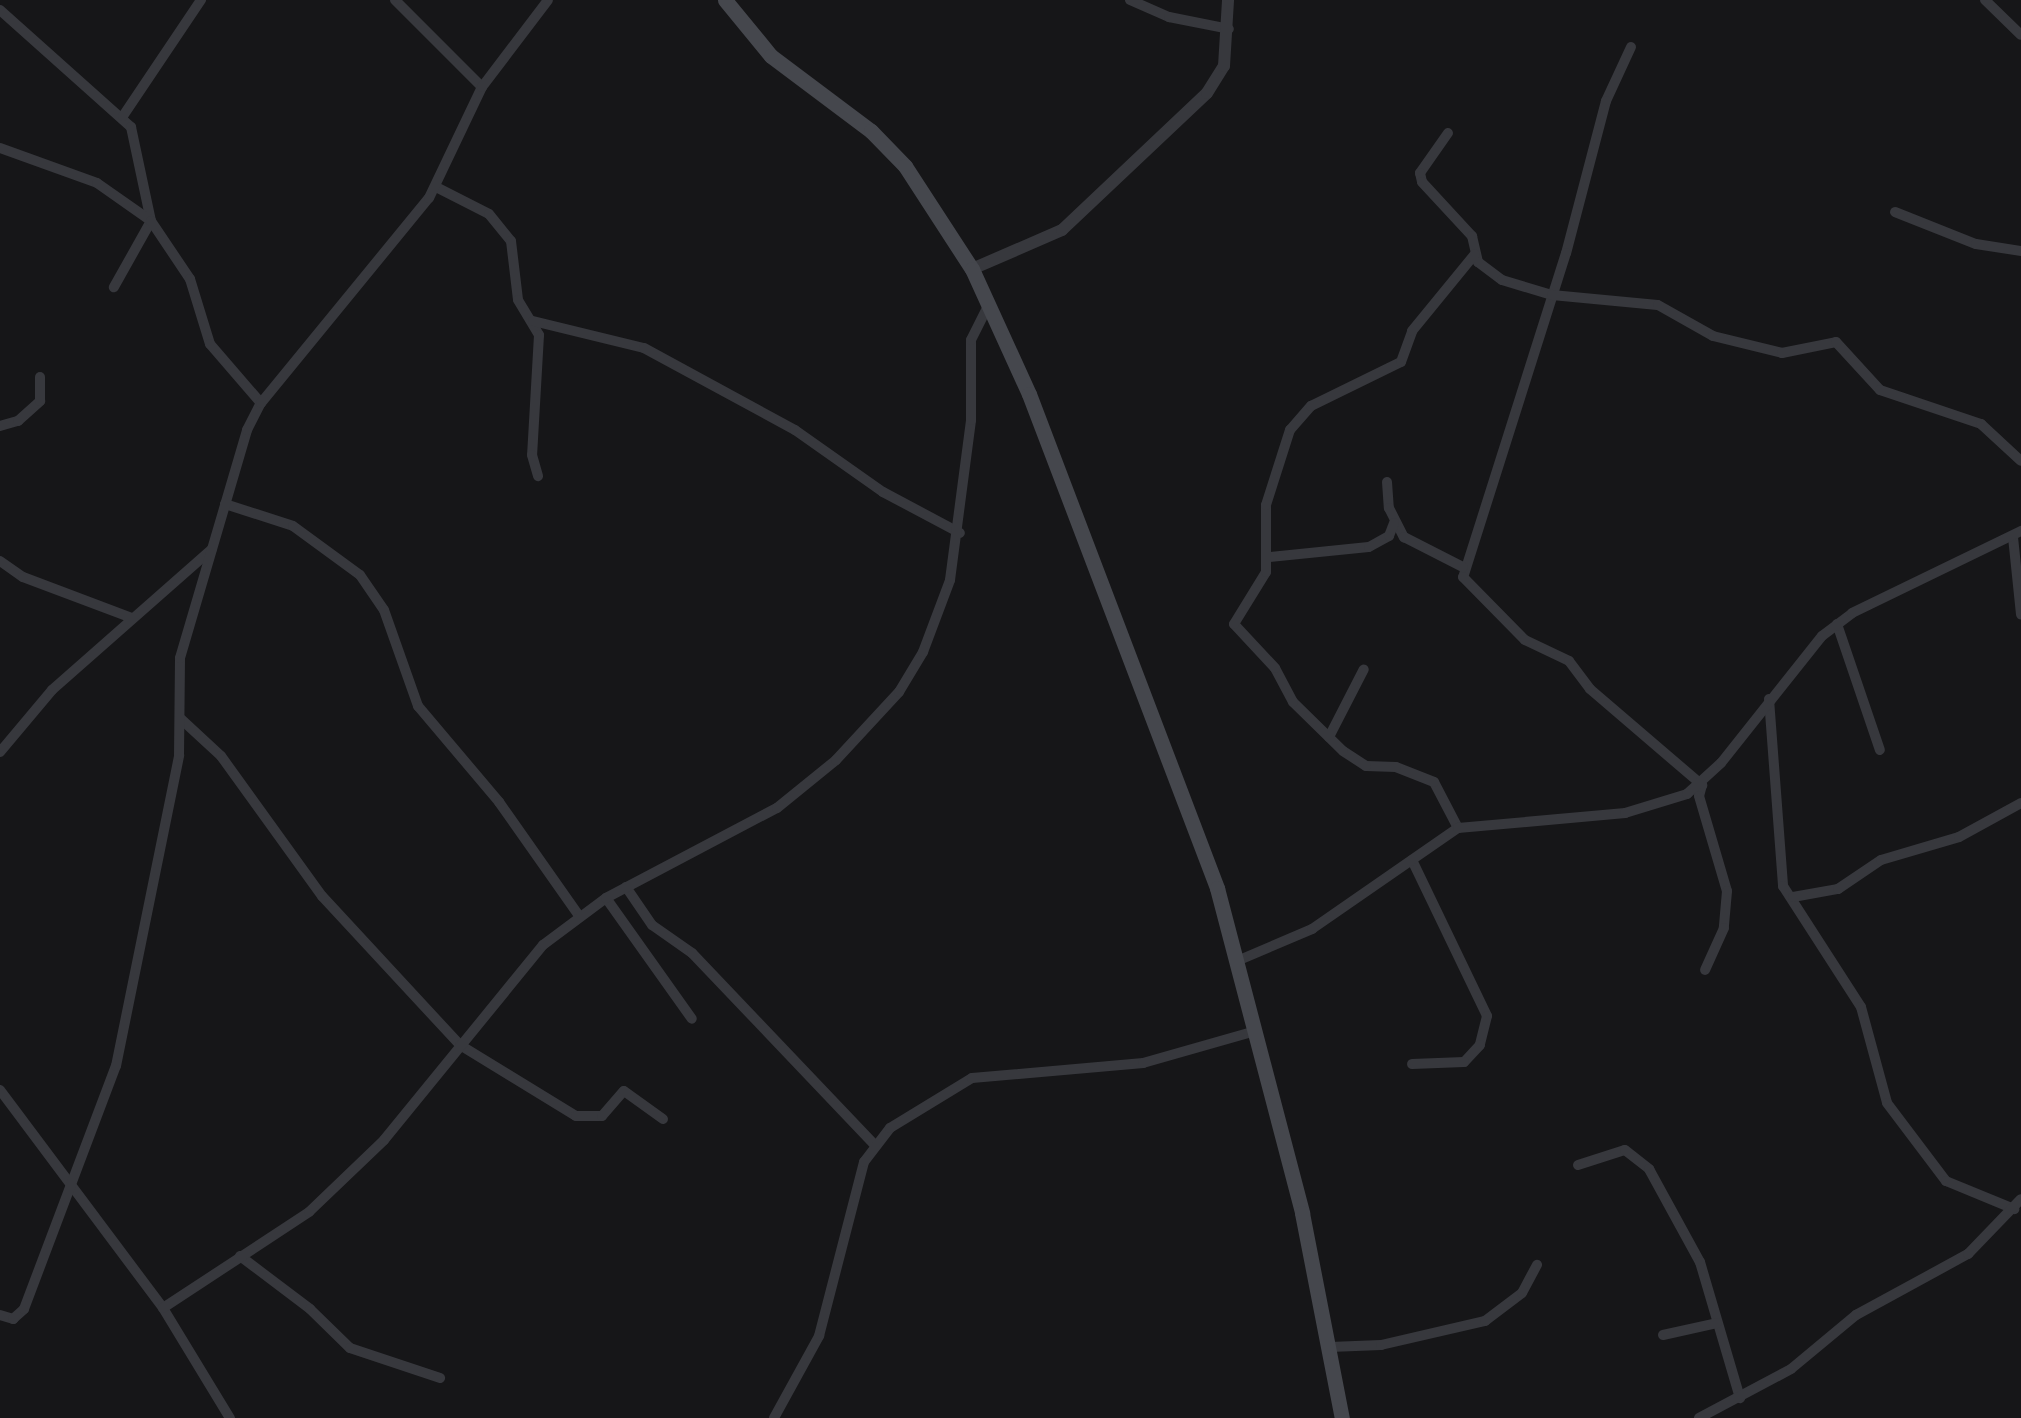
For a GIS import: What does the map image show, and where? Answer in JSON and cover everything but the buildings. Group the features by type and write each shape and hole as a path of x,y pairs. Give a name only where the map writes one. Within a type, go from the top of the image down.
{"main road":[{"path":"725,0 771,56 871,131 905,166 972,268 989,304 1200,836 1255,1031 1330,1346 1342,1418"}],"street":[{"path":"122,116 201,0"},
{"path":"396,0 482,88"},
{"path":"0,1315 13,1319 24,1309 116,1066 166,835 181,720 180,658 235,459 261,403 436,187 482,88 548,0"},
{"path":"1130,0 1169,17 1228,29"},
{"path":"972,268 1062,230 1104,194 1218,79 1228,29 1228,0"},
{"path":"1985,0 2021,35"},
{"path":"2,16 122,116 139,149 151,221 114,287"},
{"path":"1631,47 1606,101 1552,296 1463,566 1468,587 1499,609 1526,640 1569,661 1590,689 1702,785"},
{"path":"1448,133 1420,173 1472,236 1475,254 1502,280 1552,296 1658,305 1712,336 1782,354 1836,342 1880,390 1981,424 2021,461"},
{"path":"0,148 97,184 151,221 190,279 210,344 261,403"},
{"path":"436,187 501,225 511,241 518,300 533,321 541,350 533,416 538,476"},
{"path":"1895,212 1976,244 2021,252"},
{"path":"1458,828 1434,782 1396,767 1366,766 1292,702 1275,668 1236,632 1268,556 1266,505 1290,430 1311,406 1401,362 1412,331 1475,254"},
{"path":"163,1308 309,1212 384,1140 543,945 578,916 777,808 880,714 923,652 960,533 971,340 989,304"},
{"path":"533,321 644,348 795,430 883,492 960,533"},
{"path":"0,426 18,421 40,401 40,377"},
{"path":"1268,556 1369,547 1389,536 1394,523 1387,482"},
{"path":"225,504 293,526 360,575 384,610 418,706 499,802 578,916"},
{"path":"1394,523 1421,548 1463,566"},
{"path":"1704,970 1724,928 1727,891 1699,796 1702,785 1768,698 1836,624 2017,534 2021,614"},
{"path":"0,752 52,690 213,548"},
{"path":"0,561 23,577 132,618"},
{"path":"1836,624 1880,750"},
{"path":"1328,737 1364,669"},
{"path":"1699,1418 1802,1361 1856,1315 1968,1254 2018,1204 1946,1181 1902,1126 1882,1088 1861,1007 1794,897 1783,886 1768,698"},
{"path":"181,720 221,756 322,896 460,1045 576,1116 602,1116 624,1090 663,1119"},
{"path":"1237,961 1312,928 1458,828 1625,813 1702,785"},
{"path":"1794,897 1838,889 1881,860 1958,837 2021,804"},
{"path":"1412,860 1487,1016 1480,1045 1464,1062 1412,1064"},
{"path":"626,888 652,925 692,954 874,1144"},
{"path":"606,898 692,1019"},
{"path":"774,1418 819,1336 864,1162 874,1144 924,1104 972,1078 1143,1063 1255,1031"},
{"path":"0,1090 163,1308 230,1418"},
{"path":"1578,1165 1624,1150 1649,1169 1700,1262 1740,1398"},
{"path":"240,1256 310,1308 350,1348 440,1378"},
{"path":"1330,1346 1381,1345 1486,1322 1522,1294 1538,1265"},
{"path":"1663,1336 1717,1322"}]}
